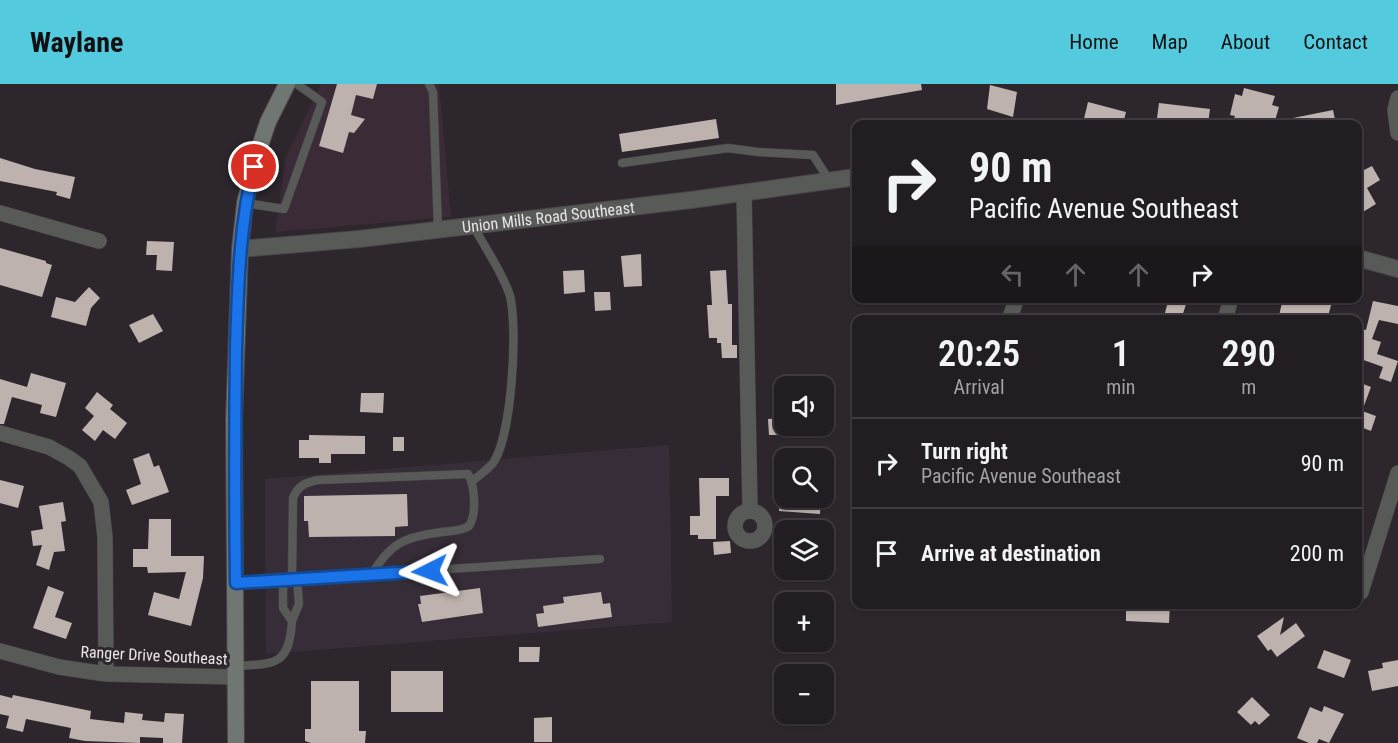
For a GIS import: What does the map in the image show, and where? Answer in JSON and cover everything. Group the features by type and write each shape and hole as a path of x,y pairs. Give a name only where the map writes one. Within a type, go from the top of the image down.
{"main road":[{"path":"236,743 234,419 240,249 245,203 268,122 287,84"}],"street":[{"path":"1398,98 1395,110 1398,133"},
{"name":"Union Mills Road Southeast","path":"240,249 438,230 852,177"},
{"path":"744,192 750,510"},
{"path":"0,213 99,241"},
{"path":"1362,259 1398,269"},
{"path":"0,433 49,447 69,458 80,466 101,502 105,537 106,674"},
{"path":"1362,589 1398,473"},
{"name":"Ranger Drive Southeast","path":"0,651 59,667 106,674 236,672"}],"lane":[{"path":"245,203 284,210 322,102 297,84"},
{"path":"429,84 433,92 438,230"},
{"path":"622,163 728,148 813,155 829,180"},
{"path":"472,481 493,462 500,448 510,403 512,346 509,293 473,225"},
{"path":"292,621 284,608 291,579 293,498 298,488 319,480 468,474 472,481 473,518 470,526 416,537 400,543 385,553 372,574"},
{"path":"236,583 600,559"},
{"path":"236,672 272,664 284,655 290,645 292,621 299,604 291,579"}],"shaded area":[{"path":"321,84 439,84 451,217 275,232 286,157"},
{"path":"669,445 672,622 266,654 265,479"}],"building":[{"path":"337,84 377,84 373,99 356,95 351,115 365,119 354,133 349,132 343,153 319,146"},
{"path":"836,84 921,84 922,90 836,105"},
{"path":"990,85 1017,92 1013,117 987,109"},
{"path":"1244,88 1275,96 1272,105 1279,107 1275,120 1234,120 1235,116 1230,115 1235,94 1242,96"},
{"path":"1088,102 1126,112 1124,120 1084,120"},
{"path":"1159,103 1210,109 1209,120 1157,118"},
{"path":"1333,110 1335,120 1288,120"},
{"path":"716,119 719,138 622,152 619,134"},
{"path":"0,158 35,169 75,177 70,199 56,195 57,192 0,181"},
{"path":"1372,166 1380,180 1367,188 1376,204 1362,213 1362,171"},
{"path":"147,241 174,242 172,271 156,270 157,255 146,255"},
{"path":"0,248 46,261 52,265 42,297 0,285"},
{"path":"641,254 642,286 624,287 621,256"},
{"path":"584,270 585,292 564,294 563,271"},
{"path":"726,270 728,304 732,304 732,345 737,345 737,358 722,358 721,343 717,343 717,338 709,338 707,305 712,305 710,271"},
{"path":"89,287 100,298 91,308 86,326 51,317 56,297 75,302"},
{"path":"594,292 610,292 611,310 595,311"},
{"path":"1373,301 1398,306 1398,324 1379,320 1372,339 1381,342 1377,354 1398,361 1391,382 1379,378 1383,367 1362,359 1362,329 1366,330"},
{"path":"1168,303 1186,303 1183,315 1164,315"},
{"path":"1282,303 1332,303 1328,315 1279,315"},
{"path":"153,314 163,331 139,343 129,325"},
{"path":"31,373 66,383 56,417 40,413 42,405 12,397 4,424 0,424 0,379 27,387"},
{"path":"1362,384 1371,387 1362,411"},
{"path":"97,392 113,405 110,409 127,423 115,439 103,430 95,441 82,430 94,416 85,408"},
{"path":"361,393 384,393 383,413 360,412"},
{"path":"1362,411 1376,416 1371,431 1362,428"},
{"path":"768,419 774,419 774,435 769,435"},
{"path":"309,435 365,436 365,454 331,454 331,463 319,463 319,458 299,458 299,440 309,440"},
{"path":"393,437 404,437 404,451 393,451"},
{"path":"149,453 154,467 159,465 169,492 132,505 126,490 141,484 133,459"},
{"path":"699,478 729,478 729,496 716,496 716,539 698,539 698,535 690,535 690,516 700,516"},
{"path":"0,480 24,486 18,508 0,503"},
{"path":"407,494 408,526 395,527 395,536 309,537 308,521 304,521 304,496"},
{"path":"63,502 66,521 61,522 65,551 54,552 49,570 36,565 42,545 33,546 31,531 43,529 39,506"},
{"path":"779,508 820,508 820,514 779,511"},
{"path":"149,519 171,519 171,556 204,556 203,578 191,626 148,615 154,592 179,599 186,572 148,573 147,567 133,567 133,549 148,549"},
{"path":"730,541 731,553 714,555 713,542"},
{"path":"48,586 64,592 55,617 72,623 66,639 33,628"},
{"path":"480,588 483,613 422,622 418,604 421,604 420,596"},
{"path":"601,592 603,604 610,603 612,617 538,627 536,614 544,613 543,606 564,603 563,597"},
{"path":"1126,609 1170,609 1169,623 1126,621"},
{"path":"1284,617 1280,635 1296,623 1305,636 1277,657 1271,649 1268,651 1257,636"},
{"path":"519,647 540,647 539,662 519,662"},
{"path":"1324,650 1351,660 1344,678 1317,668"},
{"path":"1398,660 1398,686 1372,691 1368,671 1383,668 1382,663"},
{"path":"391,671 443,671 443,712 391,712"},
{"path":"311,681 359,681 359,731 366,731 365,743 305,741 305,729 311,729"},
{"path":"0,695 12,698 13,695 91,711 90,719 124,723 125,712 143,714 142,720 164,722 165,713 184,714 182,743 163,743 163,738 140,737 140,743 85,741 69,738 71,728 26,719 23,732 6,728 9,716 0,714"},
{"path":"1252,697 1270,715 1259,725 1255,721 1251,725 1237,712"},
{"path":"1324,706 1344,714 1329,743 1319,739 1317,743 1309,743 1297,738 1310,707 1322,712"},
{"path":"552,717 552,742 534,742 534,718"}],"route":[{"path":"254,167 245,203 240,249 234,419 236,583 430,571"}]}
